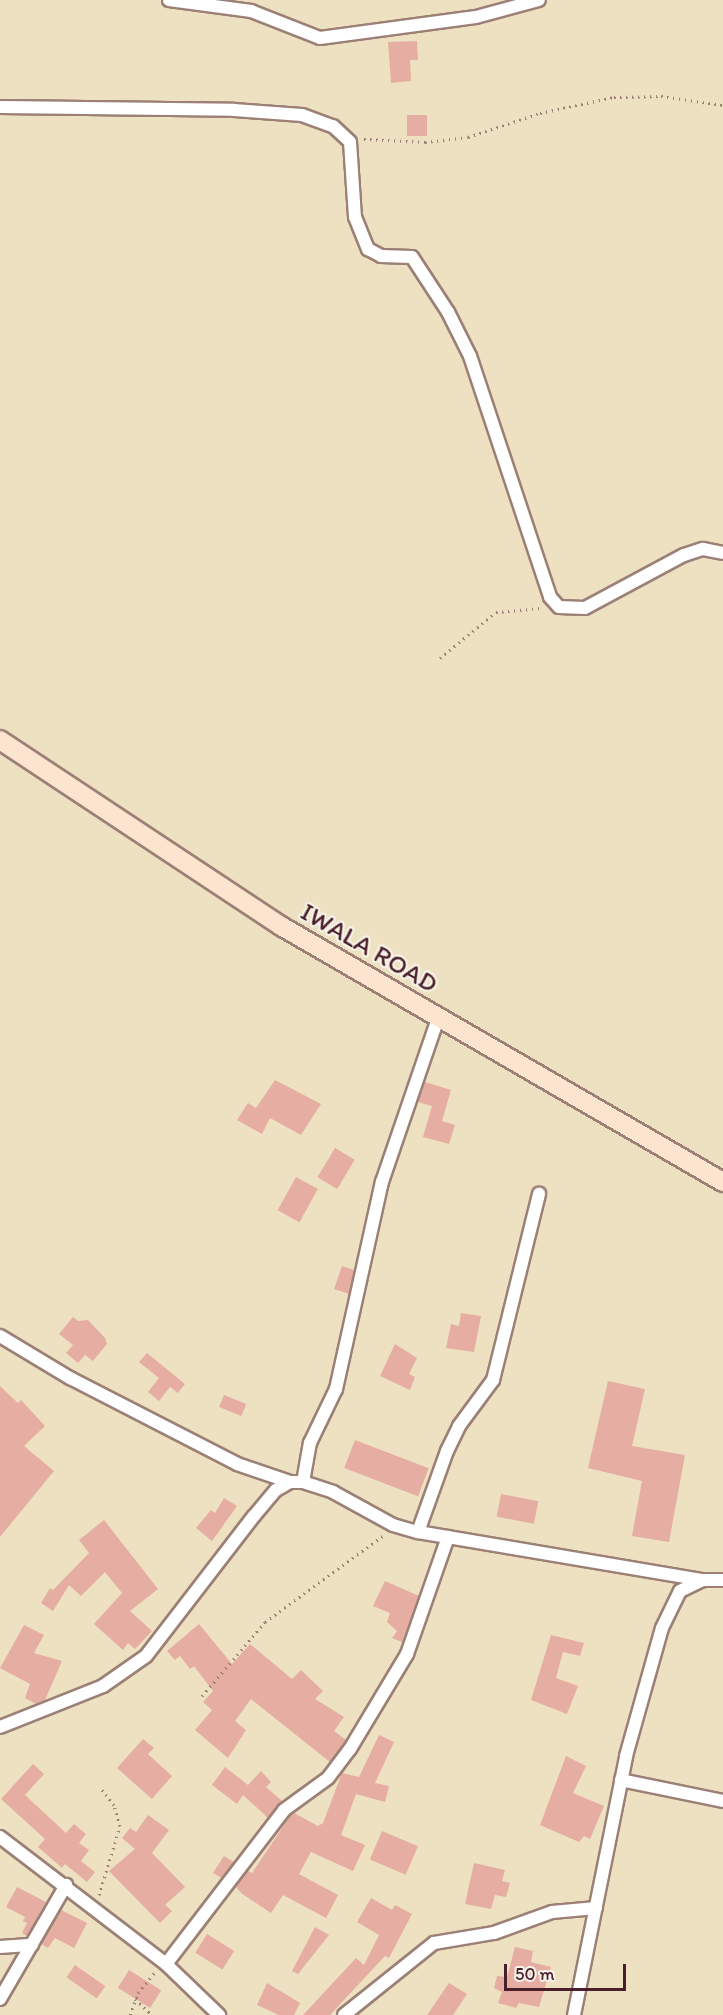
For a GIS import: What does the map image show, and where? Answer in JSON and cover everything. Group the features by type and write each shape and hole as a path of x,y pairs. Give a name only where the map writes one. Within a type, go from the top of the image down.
{"street":[{"path":"170,0 251,11 320,38 476,17 539,0"},
{"path":"0,106 195,109 303,115 322,120 347,136 353,152 358,228 375,254 412,257 448,312 479,380 544,588 559,607 573,609 595,604 695,551 723,554"},
{"name":"IWALA ROAD","path":"0,740 233,896 438,1018 723,1182"},
{"path":"303,1482 310,1443 336,1389 382,1182 438,1018"},
{"path":"418,1532 455,1434 492,1380 539,1194"},
{"path":"0,1336 70,1378 237,1464 290,1482 303,1482 333,1492 393,1525 418,1532 703,1580 723,1580"},
{"path":"0,1727 103,1686 146,1656 254,1516 276,1490 290,1482"},
{"path":"165,1963 280,1815 328,1778 345,1757 398,1674 448,1537"},
{"path":"574,2015 621,1780 669,1608 680,1591 703,1580"},
{"path":"621,1780 723,1802"},
{"path":"0,1837 66,1885 165,1963 219,2015"},
{"path":"0,1999 66,1885"},
{"path":"344,2015 434,1943 494,1933 552,1912 596,1908"},
{"path":"0,1947 32,1945"}],"path":[{"path":"347,136 406,142 448,140 562,107 614,97 661,96 723,105"},
{"path":"440,658 496,612 559,607"},
{"path":"202,1696 265,1622 357,1558 393,1525"},
{"path":"94,1908 120,1826 114,1805 99,1786"},
{"path":"130,2015 135,1999 165,1963"},
{"path":"135,1999 152,2015"}],"building":[{"path":"417,41 418,60 410,60 411,81 391,83 388,42"},
{"path":"407,115 427,115 427,136 407,136"},
{"path":"275,1080 321,1104 301,1135 270,1118 262,1134 237,1120 248,1103 256,1108"},
{"path":"425,1082 451,1090 442,1121 455,1125 449,1144 423,1137 432,1106 418,1102"},
{"path":"335,1148 355,1160 337,1189 317,1177"},
{"path":"296,1177 318,1189 299,1222 278,1210"},
{"path":"342,1266 354,1270 349,1294 334,1289"},
{"path":"461,1313 481,1316 474,1352 446,1348 451,1324 459,1326"},
{"path":"73,1317 78,1321 88,1320 105,1338 107,1344 93,1361 85,1355 78,1363 66,1353 73,1345 59,1334"},
{"path":"395,1344 417,1358 409,1374 415,1377 410,1390 380,1376"},
{"path":"147,1353 185,1384 178,1393 170,1387 159,1401 148,1392 159,1378 139,1362"},
{"path":"608,1381 645,1389 632,1446 685,1455 669,1542 632,1536 642,1481 588,1468"},
{"path":"0,1386 18,1403 21,1400 45,1426 24,1446 54,1471 0,1537"},
{"path":"224,1395 246,1404 241,1416 219,1407"},
{"path":"355,1440 429,1468 418,1496 344,1468"},
{"path":"501,1494 538,1501 534,1524 497,1517"},
{"path":"224,1498 237,1506 212,1541 196,1528 211,1510 215,1513"},
{"path":"104,1520 158,1589 130,1611 152,1631 135,1649 128,1643 123,1650 94,1624 122,1593 105,1572 81,1596 69,1585 53,1611 41,1603 50,1588 53,1590 89,1553 79,1540"},
{"path":"385,1581 419,1596 402,1642 392,1638 397,1631 387,1622 390,1613 373,1606"},
{"path":"199,1624 232,1664 250,1644 292,1679 301,1670 323,1691 315,1699 344,1717 334,1731 346,1740 330,1762 251,1699 235,1721 246,1730 228,1758 195,1730 212,1710 203,1702 213,1691 194,1666 190,1669 180,1656 175,1660 167,1651"},
{"path":"24,1625 44,1635 34,1653 62,1661 45,1700 36,1704 25,1698 30,1684 0,1668"},
{"path":"551,1635 584,1643 580,1656 563,1652 556,1678 578,1686 567,1714 531,1700"},
{"path":"379,1735 394,1742 375,1783 389,1786 385,1802 356,1794 341,1835 365,1845 353,1871 311,1852 299,1874 338,1895 326,1918 283,1895 271,1913 241,1893 236,1887 248,1871 252,1873 290,1816 294,1813 318,1826 323,1823 342,1773 359,1777"},
{"path":"143,1739 154,1748 148,1754 172,1776 152,1799 117,1768"},
{"path":"566,1756 586,1766 573,1793 604,1806 590,1839 584,1836 579,1842 540,1825"},
{"path":"33,1764 44,1774 25,1795 66,1833 74,1824 86,1834 79,1843 89,1850 81,1861 95,1872 87,1882 65,1864 62,1868 38,1847 45,1839 1,1799"},
{"path":"225,1767 248,1785 261,1771 271,1782 266,1787 282,1801 268,1818 243,1795 237,1804 212,1785"},
{"path":"148,1815 169,1830 152,1853 185,1887 165,1905 172,1911 160,1923 109,1871 135,1849 122,1838 130,1828 136,1832"},
{"path":"382,1831 418,1846 406,1875 370,1860"},
{"path":"224,1856 234,1862 222,1878 213,1873"},
{"path":"474,1863 505,1870 502,1881 510,1883 506,1897 495,1895 491,1909 465,1904"},
{"path":"17,1887 46,1902 27,1936 22,1933 27,1923 23,1921 25,1917 6,1907"},
{"path":"371,1898 392,1910 395,1905 412,1914 389,1958 385,1956 330,2015 303,2015 356,1958 364,1965 379,1935 357,1922"},
{"path":"61,1910 87,1923 74,1948 55,1938 48,1948 41,1944"},
{"path":"315,1927 329,1935 298,1974 292,1971"},
{"path":"207,1934 234,1951 222,1970 195,1953"},
{"path":"515,1947 533,1951 531,1962 551,1967 539,2007 519,2003 516,2008 498,2003 502,1992 494,1988 497,1976 507,1977"},
{"path":"75,1965 105,1986 97,1999 66,1977"},
{"path":"129,1970 161,1990 150,2008 118,1988"},
{"path":"267,1983 300,2003 294,2015 279,2015 257,2005"},
{"path":"449,1983 467,1994 453,2015 427,2015"}]}
